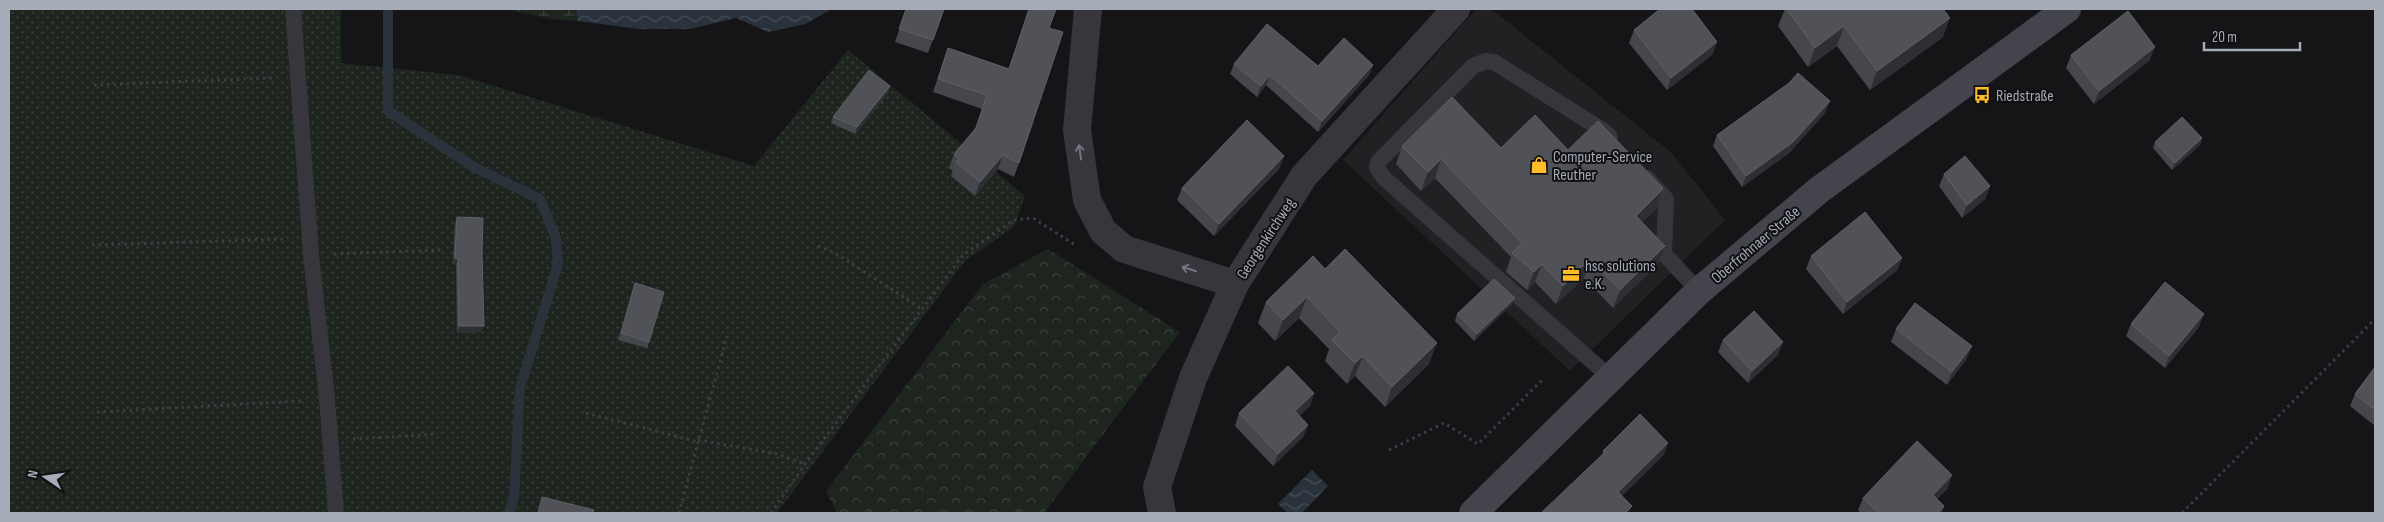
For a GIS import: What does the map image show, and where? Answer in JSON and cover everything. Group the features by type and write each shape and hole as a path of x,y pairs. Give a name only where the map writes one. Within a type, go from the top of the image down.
{"main road":[{"name":"Oberfrohnaer Straße","path":"1473,513 1699,291 1819,190 2067,9"}],"street":[{"path":"1088,9 1076,130 1087,200 1103,230 1124,248 1235,284"},
{"name":"Georgenkirchweg","path":"1162,513 1157,487 1193,378 1235,284 1304,176 1456,9"}],"lane":[{"path":"293,9 311,255 327,399 336,513"},
{"path":"1611,378 1391,185 1377,168 1378,162 1473,66 1486,60 1494,62 1604,131 1623,151"},
{"path":"1635,165 1666,199 1664,254 1699,291"}],"path":[{"path":"94,85 298,77"},
{"path":"771,513 805,464 963,255 1014,220 1033,218 1087,252 1103,230"},
{"path":"92,245 310,238"},
{"path":"818,246 835,253 922,309"},
{"path":"311,255 441,250"},
{"path":"2182,513 2375,319"},
{"path":"679,513 727,336"},
{"path":"1389,450 1444,424 1478,444 1543,379"},
{"path":"97,412 327,399"},
{"path":"586,413 698,441 777,454 805,464"},
{"path":"330,440 438,434"}],"shaded area":[{"path":"1476,9 1491,9 1672,153 1725,220 1570,371 1343,160"}],"green space":[{"path":"9,9 341,9 341,63 458,75 754,166 848,50 1025,196 1014,227 965,261 777,513 9,513"},
{"path":"504,9 576,9 578,21 552,19"},
{"path":"1048,249 1180,332 1044,513 837,513 826,491 983,284"}],"water":[{"path":"576,9 832,9 805,24 768,32 736,18 690,29 639,29 578,21"},
{"path":"1312,470 1328,486 1302,513 1288,513 1278,504"}],"building":[{"path":"906,9 944,9 933,40 899,29"},
{"path":"1029,9 1056,9 1049,28 1063,32 1019,163 1003,155 980,182 956,162 959,159 954,154 976,128 987,95 938,79 948,48 1009,69"},
{"path":"1660,9 1692,9 1717,42 1671,78 1634,30"},
{"path":"1787,9 1943,9 1950,18 1877,71 1844,26 1815,48"},
{"path":"2128,11 2155,47 2099,91 2071,55"},
{"path":"1267,24 1318,66 1344,38 1373,65 1322,121 1270,75 1261,86 1234,64"},
{"path":"869,70 890,86 857,127 833,117"},
{"path":"1798,73 1830,101 1793,142 1746,176 1717,135 1789,83"},
{"path":"1452,97 1501,148 1535,115 1568,150 1598,121 1663,188 1636,216 1665,246 1620,290 1590,259 1563,286 1542,264 1534,272 1512,253 1522,243 1441,159 1428,172 1402,146"},
{"path":"2182,117 2202,138 2175,163 2155,142"},
{"path":"1247,120 1284,156 1219,224 1182,188"},
{"path":"1965,156 1990,186 1967,205 1944,174"},
{"path":"1865,212 1902,258 1847,302 1811,256"},
{"path":"457,217 483,218 484,326 459,326 458,259 455,258"},
{"path":"1345,249 1437,343 1392,387 1363,356 1355,363 1332,340 1340,332 1307,297 1283,320 1266,302 1313,256 1325,269"},
{"path":"1494,279 1515,298 1477,334 1457,314"},
{"path":"2165,282 2204,314 2169,356 2131,324"},
{"path":"635,283 664,292 649,342 621,333"},
{"path":"1915,303 1972,346 1952,372 1896,329"},
{"path":"1754,311 1783,342 1752,371 1723,340"},
{"path":"1288,366 1314,393 1295,411 1308,425 1278,454 1239,413"},
{"path":"2375,367 2375,410 2355,394"},
{"path":"1640,414 1668,443 1618,492 1632,506 1625,513 1541,513 1604,453 1603,451"},
{"path":"1917,441 1952,475 1933,495 1944,506 1938,513 1879,513 1863,498"},
{"path":"542,497 594,510 593,513 538,513"}],"waterway":[{"path":"388,9 388,111 474,167 540,199 556,238 558,264 520,388 514,498 509,513"}],"place":[{"name":"Riedstraße","path":"1982,95"},
{"name":"Computer-Service Reuther","path":"1539,165"},
{"name":"hsc solutions e.K.","path":"1571,274"}]}
